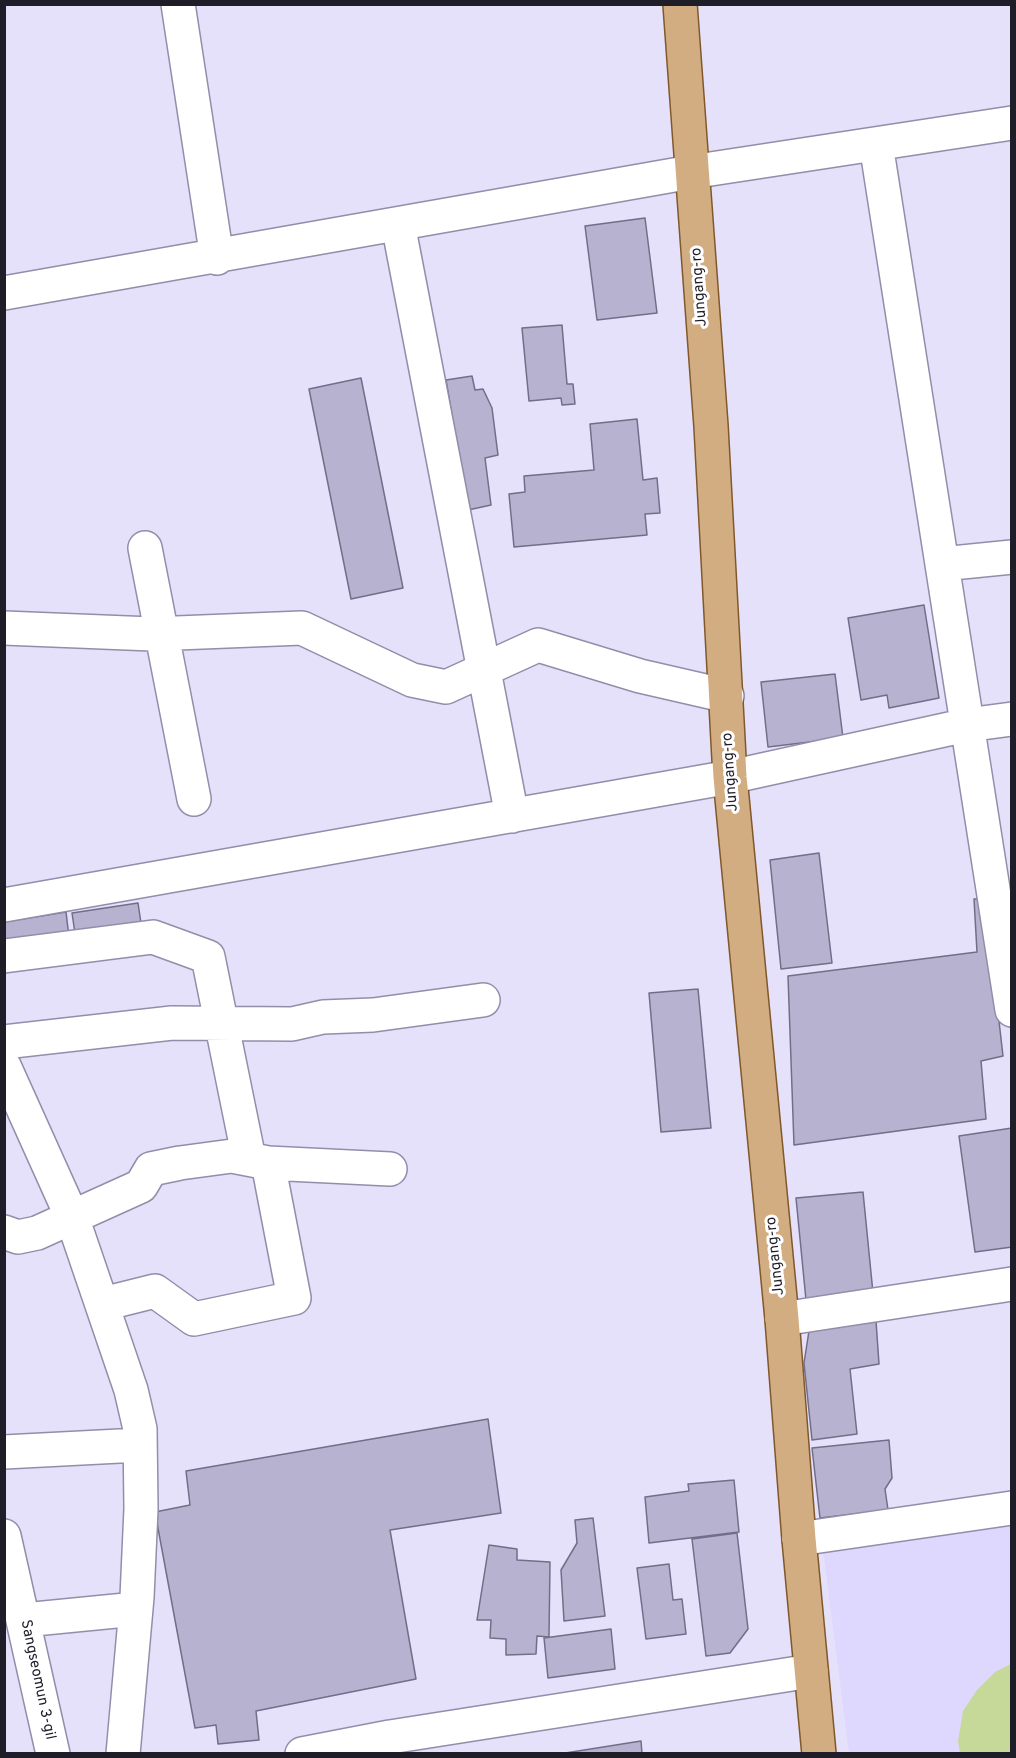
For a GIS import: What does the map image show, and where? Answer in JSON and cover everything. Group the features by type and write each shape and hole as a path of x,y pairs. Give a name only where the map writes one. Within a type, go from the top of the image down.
{"main road":[{"name":"Jungang-ro","path":"680,4 711,426 730,777 782,1318 819,1754"}],"street":[{"path":"178,4 217,258"},
{"path":"4,293 217,258 691,172 1011,123"},
{"path":"876,144 967,725 1002,880 1011,1010"},
{"path":"398,224 513,816"},
{"path":"145,548 194,799"},
{"path":"942,564 1011,557"},
{"path":"4,628 160,633 302,628 412,680 446,687 538,645 640,676 727,696"},
{"path":"4,905 730,777 967,725 1011,719"},
{"path":"4,956 153,937 208,957 221,1022 294,1298 194,1319 155,1291 103,1304"},
{"path":"4,1042 172,1023 292,1024 322,1017 373,1015 483,1000"},
{"path":"4,1066 72,1217 131,1390 140,1429 141,1509 136,1609 123,1754"},
{"path":"4,1232 18,1237 28,1235 72,1217 141,1186 151,1169 232,1156 258,1161 390,1169"},
{"path":"782,1318 1011,1284"},
{"path":"4,1452 140,1445"},
{"path":"799,1539 1011,1508"},
{"name":"Sangseomun 3-gil","path":"4,1536 53,1754"},
{"path":"24,1620 136,1609"},
{"path":"302,1754 412,1744 811,1671"}],"shaded area":[{"path":"1011,1526 1011,1753 849,1753 823,1550"}],"green space":[{"path":"1011,1664 1011,1753 960,1753 958,1741 963,1711 977,1690 995,1672"}],"building":[{"path":"645,218 657,313 597,320 585,226"},
{"path":"562,325 567,384 573,384 575,404 562,405 561,398 529,401 522,328"},
{"path":"472,376 475,390 483,389 492,408 498,455 485,458 491,505 468,510 446,380"},
{"path":"361,378 403,588 351,599 309,389"},
{"path":"637,419 643,480 657,478 660,513 645,514 647,535 514,547 509,494 525,492 524,476 594,470 590,424"},
{"path":"924,605 939,698 889,708 887,695 861,700 848,618"},
{"path":"835,674 843,738 768,747 761,682"},
{"path":"819,853 832,963 781,969 770,860"},
{"path":"974,899 985,899 1003,1056 981,1061 986,1119 794,1145 788,976 977,952"},
{"path":"138,903 142,930 76,940 72,913"},
{"path":"66,912 69,937 4,947 4,922"},
{"path":"698,989 711,1128 661,1132 649,993"},
{"path":"1012,1128 1012,1247 975,1252 959,1136"},
{"path":"863,1192 873,1293 806,1300 796,1198"},
{"path":"876,1321 879,1364 850,1369 857,1434 812,1440 804,1363 809,1331"},
{"path":"488,1419 501,1513 390,1530 416,1679 256,1711 259,1740 218,1744 216,1725 195,1728 155,1512 190,1505 186,1471"},
{"path":"889,1440 892,1478 885,1489 888,1510 820,1518 812,1448"},
{"path":"734,1480 739,1532 649,1543 645,1497 689,1491 688,1484"},
{"path":"593,1518 605,1616 564,1621 561,1570 577,1543 575,1520"},
{"path":"737,1533 748,1629 730,1653 706,1656 692,1539"},
{"path":"489,1545 517,1549 517,1560 550,1562 549,1637 537,1636 536,1654 506,1655 506,1639 490,1638 491,1620 477,1620"},
{"path":"669,1564 673,1600 682,1599 686,1634 646,1639 637,1568"},
{"path":"611,1629 615,1669 548,1678 544,1638"},
{"path":"641,1741 642,1754 559,1754"}]}
